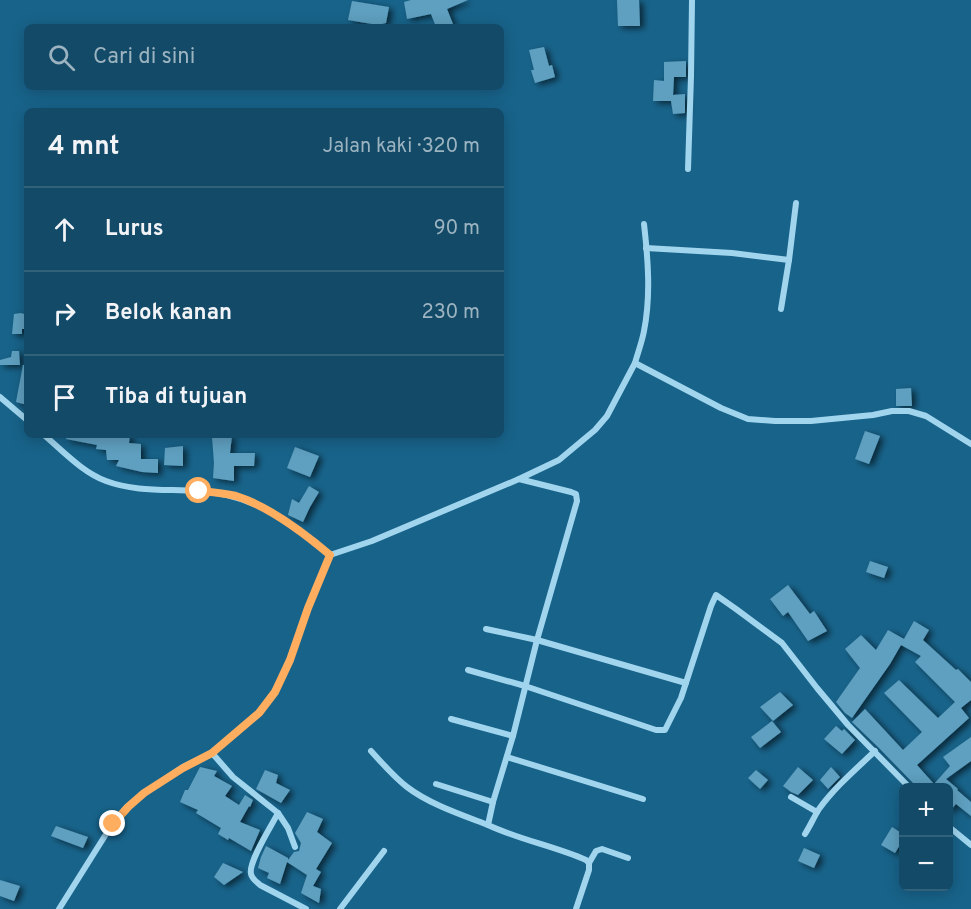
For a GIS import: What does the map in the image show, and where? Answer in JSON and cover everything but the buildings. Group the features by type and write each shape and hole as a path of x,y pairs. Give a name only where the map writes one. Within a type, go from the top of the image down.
{"street":[{"path":"688,168 692,0"},
{"path":"781,309 796,203"},
{"path":"59,909 113,824 128,807 144,793 212,753 259,713 275,692 290,660 330,555 372,541 519,480 559,460 595,430 607,416 635,363 644,333 648,294 644,224"},
{"path":"646,248 732,253 789,260"},
{"path":"635,363 721,408 748,419 811,421 909,411 926,416 971,444"},
{"path":"0,397 24,417"},
{"path":"48,438 88,472 106,481 126,486 235,496 266,508 330,555"},
{"path":"488,825 577,498 576,494 571,492 519,480"},
{"path":"468,670 525,686 661,731 665,730 681,698 716,595 782,643 848,725 905,783"},
{"path":"486,629 537,640 686,683"},
{"path":"451,719 513,736"},
{"path":"371,751 408,788 435,803 510,834 582,858 589,864"},
{"path":"805,834 817,812 836,788 875,751"},
{"path":"212,753 233,777 278,813 288,828 295,847"},
{"path":"507,757 643,799"},
{"path":"436,784 493,802"},
{"path":"791,796 817,812"},
{"path":"278,813 253,861 251,874 260,885 306,909"},
{"path":"953,830 971,845"},
{"path":"576,909 589,864 596,852 602,849 628,858"},
{"path":"340,909 384,852"}],"route":[{"path":"113,824 144,793 212,753 259,713 275,692 290,660 330,555 266,508 235,496 199,491"}]}
